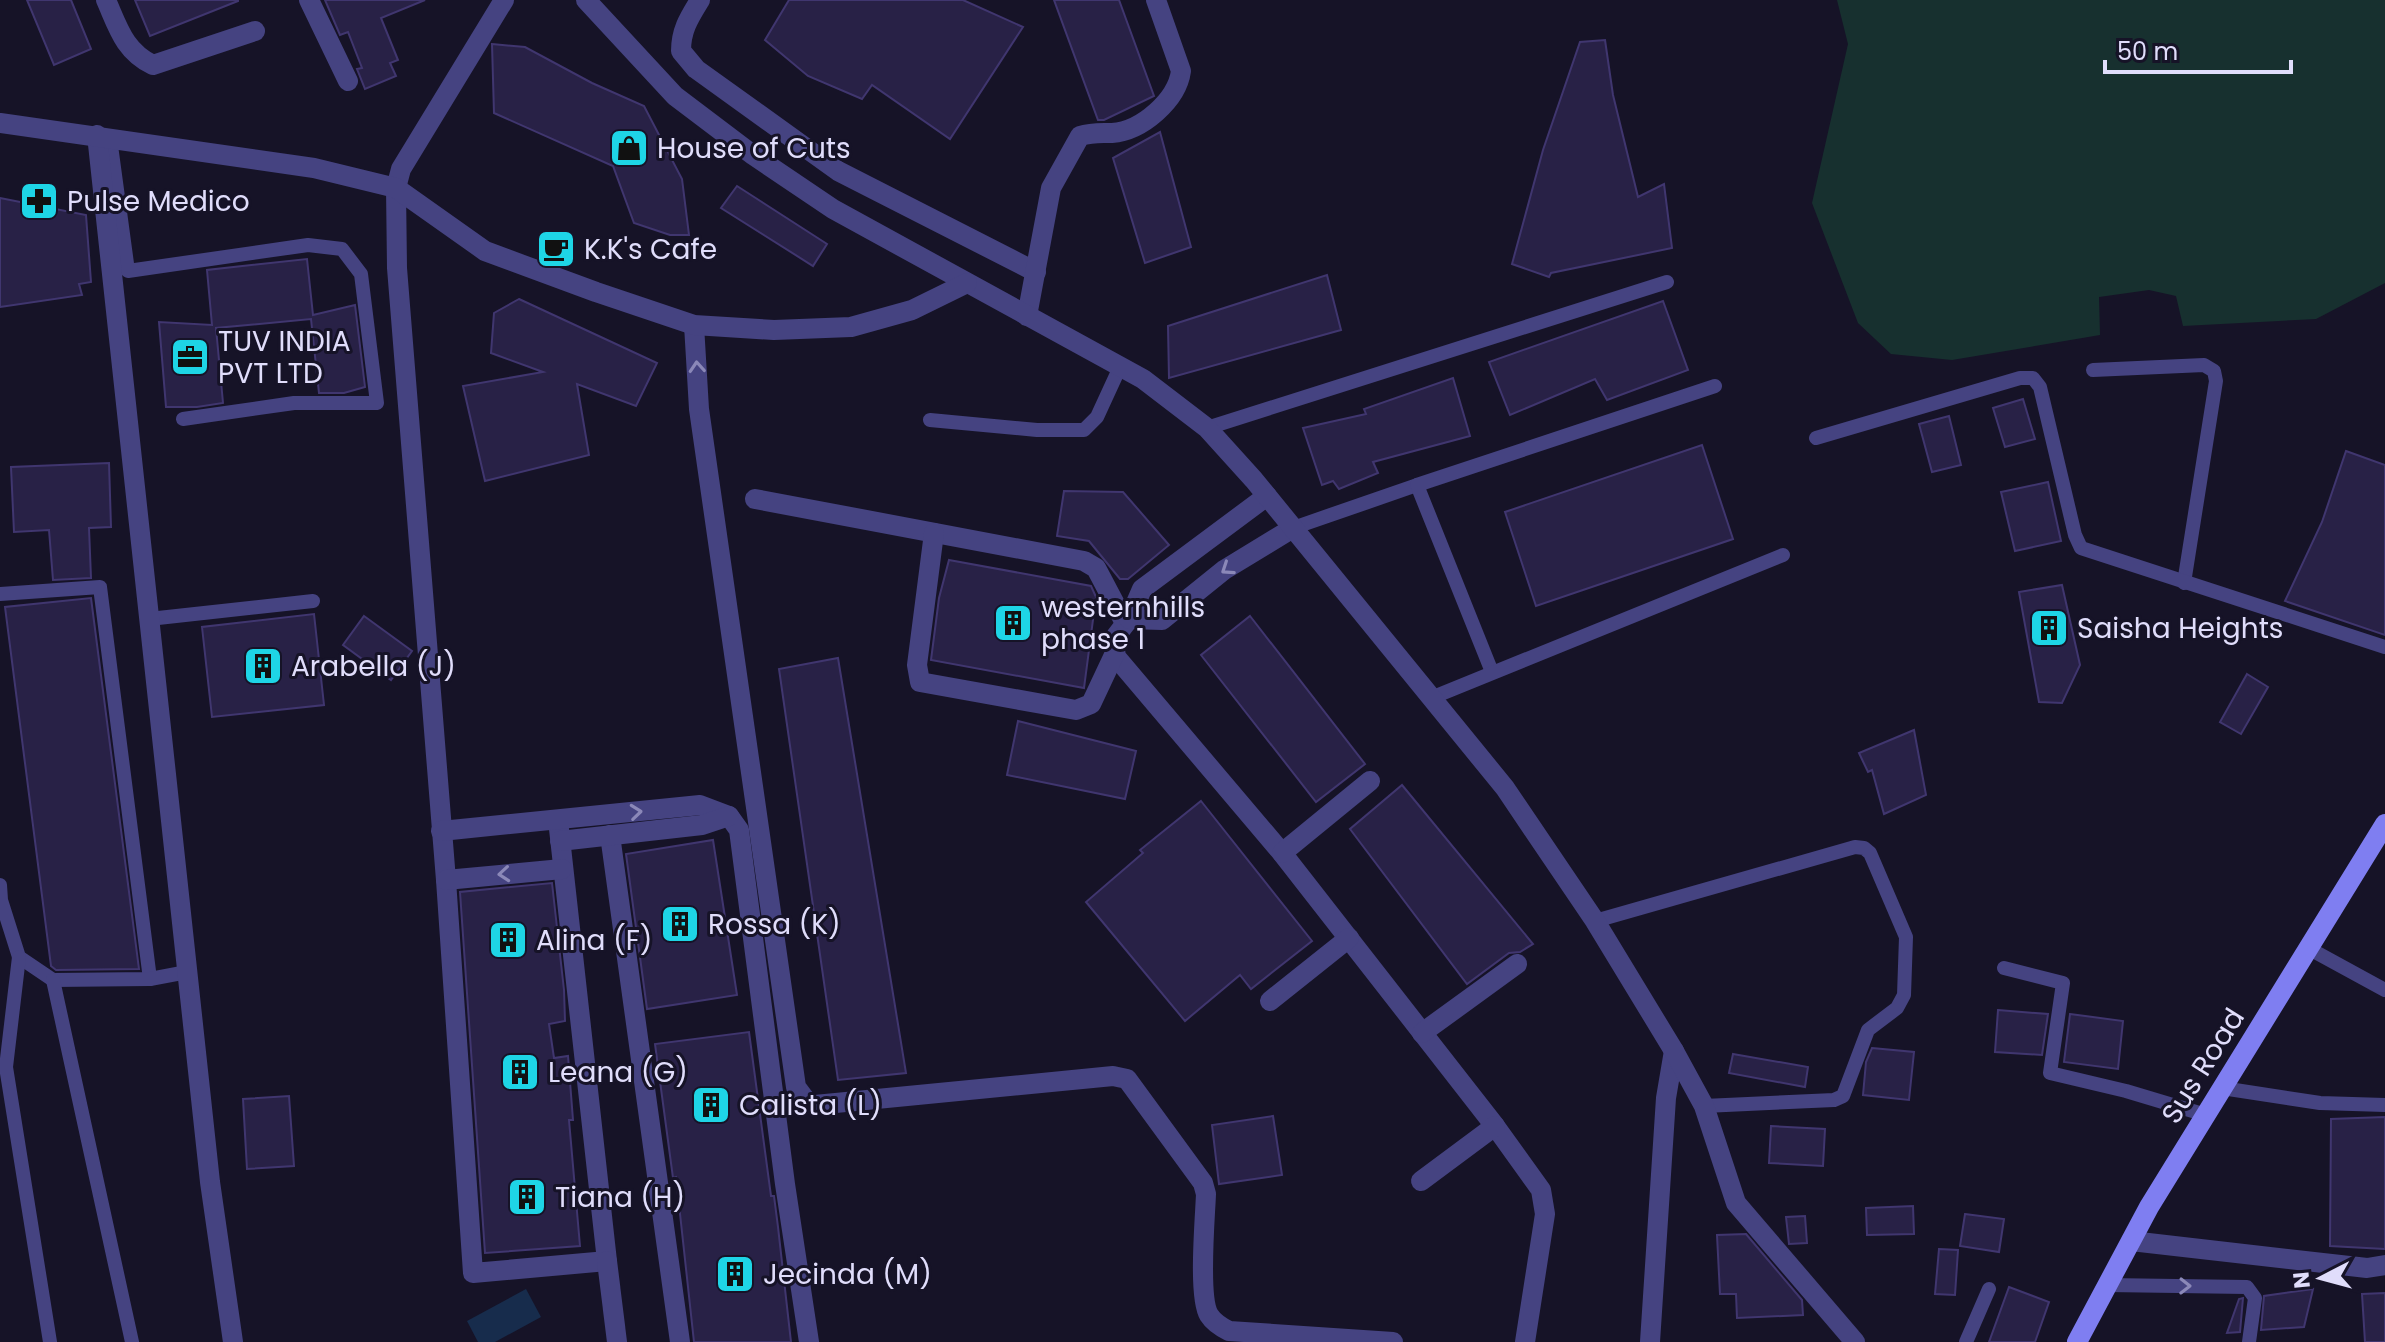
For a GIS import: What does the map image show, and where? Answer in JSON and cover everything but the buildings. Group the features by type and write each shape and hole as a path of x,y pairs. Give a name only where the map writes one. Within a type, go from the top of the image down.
{"main road":[{"name":"Sus Road","path":"2077,1342 2149,1207 2385,824"}],"street":[{"path":"106,0 124,42 137,57 153,65 255,31"},
{"path":"309,0 348,81"},
{"path":"504,0 401,169 396,188 397,268 446,880 473,1273 607,1261"},
{"path":"586,0 675,96 753,155 833,209 1143,379 1207,428 1267,496 1505,788 1595,921 1674,1051 1704,1106 1736,1203 1855,1342"},
{"path":"700,0 683,27 681,39 681,51 696,69 838,171 1036,272"},
{"path":"1027,316 1051,188 1080,136 1115,133 1150,118 1174,93 1180,82 1181,71 1156,0"},
{"path":"0,123 314,168 396,188 485,251 694,325 774,330 851,327 912,310 967,283"},
{"path":"104,136 149,619 210,1182 233,1342"},
{"path":"694,325 699,409 796,1087 802,1097 815,1105 1113,1076 1127,1079 1203,1183 1206,1194 1204,1286 1207,1313 1218,1324 1229,1331 1393,1342"},
{"path":"934,533 917,665 920,682 1076,710 1091,704 1115,653 1116,636 1142,589 1267,496"},
{"path":"755,499 1084,561 1096,568 1127,621"},
{"path":"1127,621 1162,620 1224,570 1293,528"},
{"path":"1115,653 1282,853 1495,1126 1541,1190 1545,1214 1525,1342"},
{"path":"1282,853 1370,781"},
{"path":"441,831 700,805 729,816 739,830 809,1342"},
{"path":"560,841 702,825 729,816"},
{"path":"558,820 617,1342"},
{"path":"610,835 680,1342"},
{"path":"446,880 562,869"},
{"path":"1270,1001 1349,938"},
{"path":"1422,1033 1517,964"},
{"path":"1650,1342 1666,1098 1674,1051"},
{"path":"1421,1181 1495,1126"},
{"path":"2131,1241 2367,1268 2385,1265"}],"lane":[{"path":"104,136 128,271 308,245 342,249 361,274 377,403 294,403 183,419"},
{"path":"1207,428 1667,282"},
{"path":"2093,370 2204,365 2214,371 2216,381 2184,583"},
{"path":"930,420 1037,430 1084,430 1097,417 1120,367"},
{"path":"1816,438 2020,378 2033,378 2040,387 2075,535 2081,548 2385,647"},
{"path":"1293,528 1715,386"},
{"path":"1417,485 1492,672"},
{"path":"1431,698 1783,555"},
{"path":"0,594 100,587 150,979"},
{"path":"149,619 313,601"},
{"path":"1595,921 1855,847 1864,848 1870,853 1906,937 1904,995 1897,1008 1868,1030 1843,1096 1834,1100 1704,1106"},
{"path":"0,885 1,900 19,957 6,1067 50,1342"},
{"path":"2308,948 2385,990"},
{"path":"19,957 53,980 150,979 187,972"},
{"path":"2004,968 2063,983 2050,1073 2206,1115"},
{"path":"53,980 132,1342"},
{"path":"2222,1088 2320,1103 2385,1105"},
{"path":"2107,1285 2247,1287 2255,1298 2249,1342"},
{"path":"1966,1342 1989,1289"}],"green space":[{"path":"1837,0 2385,0 2385,283 2316,319 2183,326 2176,296 2149,290 2099,297 2100,335 1952,360 1891,354 1858,323 1812,203 1848,44"}],"water":[{"path":"526,1289 541,1317 495,1342 478,1342 467,1321"}],"place":[{"name":"House of Cuts","path":"629,148"},
{"name":"Pulse Medico","path":"39,201"},
{"name":"K.K's Cafe","path":"556,249"},
{"name":"TUV INDIA PVT LTD","path":"190,357"},
{"name":"westernhills phase 1","path":"1013,623"},
{"name":"Saisha Heights","path":"2049,628"},
{"name":"Arabella (J)","path":"263,666"},
{"name":"Rossa (K)","path":"680,924"},
{"name":"Alina (F)","path":"508,940"},
{"name":"Leana (G)","path":"520,1072"},
{"name":"Calista (L)","path":"711,1105"},
{"name":"Tiana (H)","path":"527,1197"},
{"name":"Jecinda (M)","path":"735,1274"}]}
